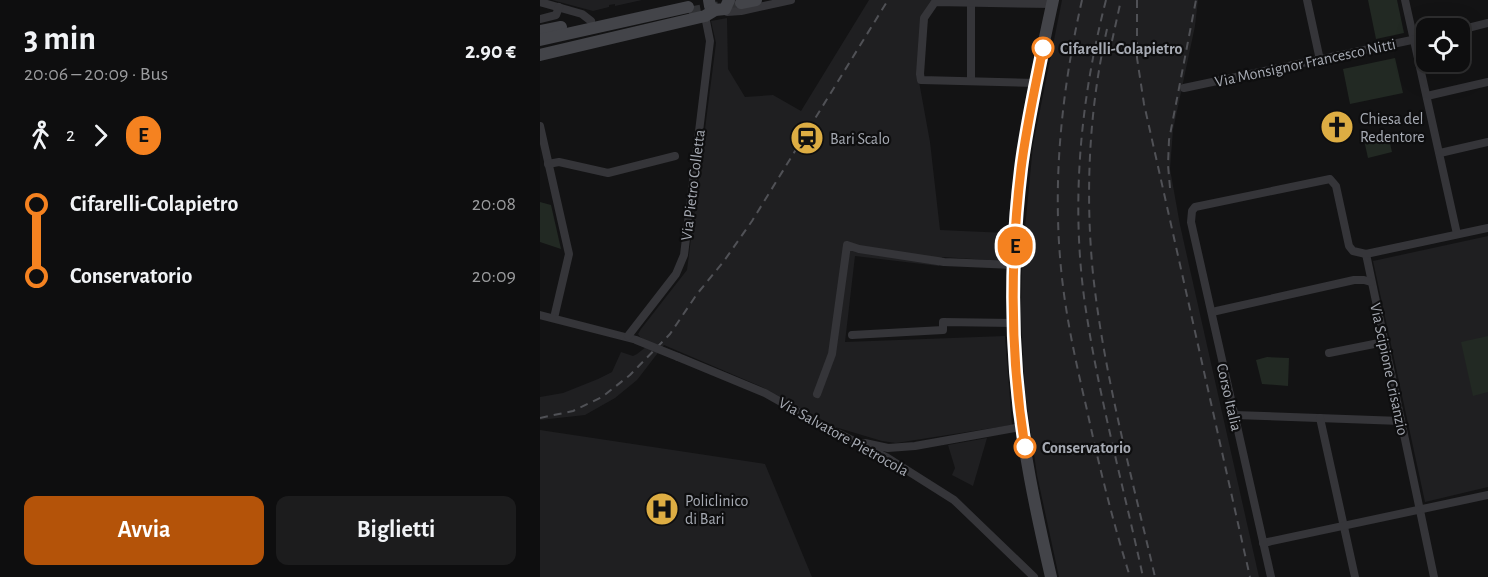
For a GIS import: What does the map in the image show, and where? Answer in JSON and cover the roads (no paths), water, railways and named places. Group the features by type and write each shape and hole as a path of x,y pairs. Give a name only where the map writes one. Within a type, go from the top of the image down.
{"main road":[{"path":"540,55 720,7 756,0"},
{"path":"1051,577 1033,496 1022,427 1013,323 1014,265 1021,166 1053,2"},
{"path":"540,31 687,6"},
{"path":"540,40 687,6"},
{"path":"540,47 687,6"}],"street":[{"path":"720,7 727,12 741,11 791,0"},
{"path":"1307,0 1320,60"},
{"path":"1405,0 1457,234"},
{"path":"971,1 971,81"},
{"path":"540,2 582,14 591,21"},
{"path":"1036,83 921,80 924,18 935,2 1053,2"},
{"path":"540,19 556,15 559,7"},
{"name":"Via Pietro Colletta","path":"632,338 649,307 676,274 684,255 710,41 720,7"},
{"path":"1470,28 1488,23"},
{"name":"Via Monsignor Francesco Nitti","path":"1184,88 1414,39"},
{"path":"1427,96 1488,82"},
{"path":"540,127 569,254 555,318"},
{"path":"1440,153 1488,142"},
{"path":"548,164 559,162 608,173 675,156"},
{"name":"Corso Italia","path":"1271,577 1190,216 1196,207 1326,179 1333,181 1336,186 1349,246 1353,251 1366,257"},
{"path":"1355,280 1361,276 1366,257 1488,228"},
{"path":"817,393 832,354 847,245 859,249 944,262 1014,265"},
{"name":"Via Scipione Crisanzio","path":"1366,257 1434,577"},
{"path":"1212,312 1355,280 1371,282"},
{"name":"Via Salvatore Pietrocola","path":"540,315 632,338 765,393 886,457 954,500 1034,577"},
{"path":"852,335 943,330 944,322 1013,323"},
{"path":"1329,354 1384,342"},
{"path":"1234,415 1401,421"},
{"path":"1320,418 1355,577"},
{"path":"854,441 888,448 915,446 1022,427"},
{"path":"1263,543 1488,495"}],"tunnel":[{"path":"689,13 741,3"}],"railway":[{"path":"540,418 573,411 602,397 630,375 670,334 752,221 888,0"},
{"path":"1082,0 1061,128 1058,192 1060,257 1067,315 1078,372 1096,452 1130,577"},
{"path":"1106,0 1090,73 1081,147 1078,222 1080,260 1089,332 1143,577"},
{"path":"1112,41 1121,0"},
{"path":"1137,0 1137,58 1144,104 1250,577"},
{"path":"1170,188 1169,140 1196,0"},
{"path":"1107,29 1096,90 1090,151 1089,212 1093,274 1111,388 1155,577"}],"place":[{"name":"Cifarelli-Colapietro","path":"1043,48"},
{"name":"Chiesa del Redentore","path":"1337,127"},
{"name":"Bari Scalo","path":"807,138"},
{"name":"Conservatorio","path":"1025,447"},
{"name":"Policlinico di Bari","path":"662,509"}]}
